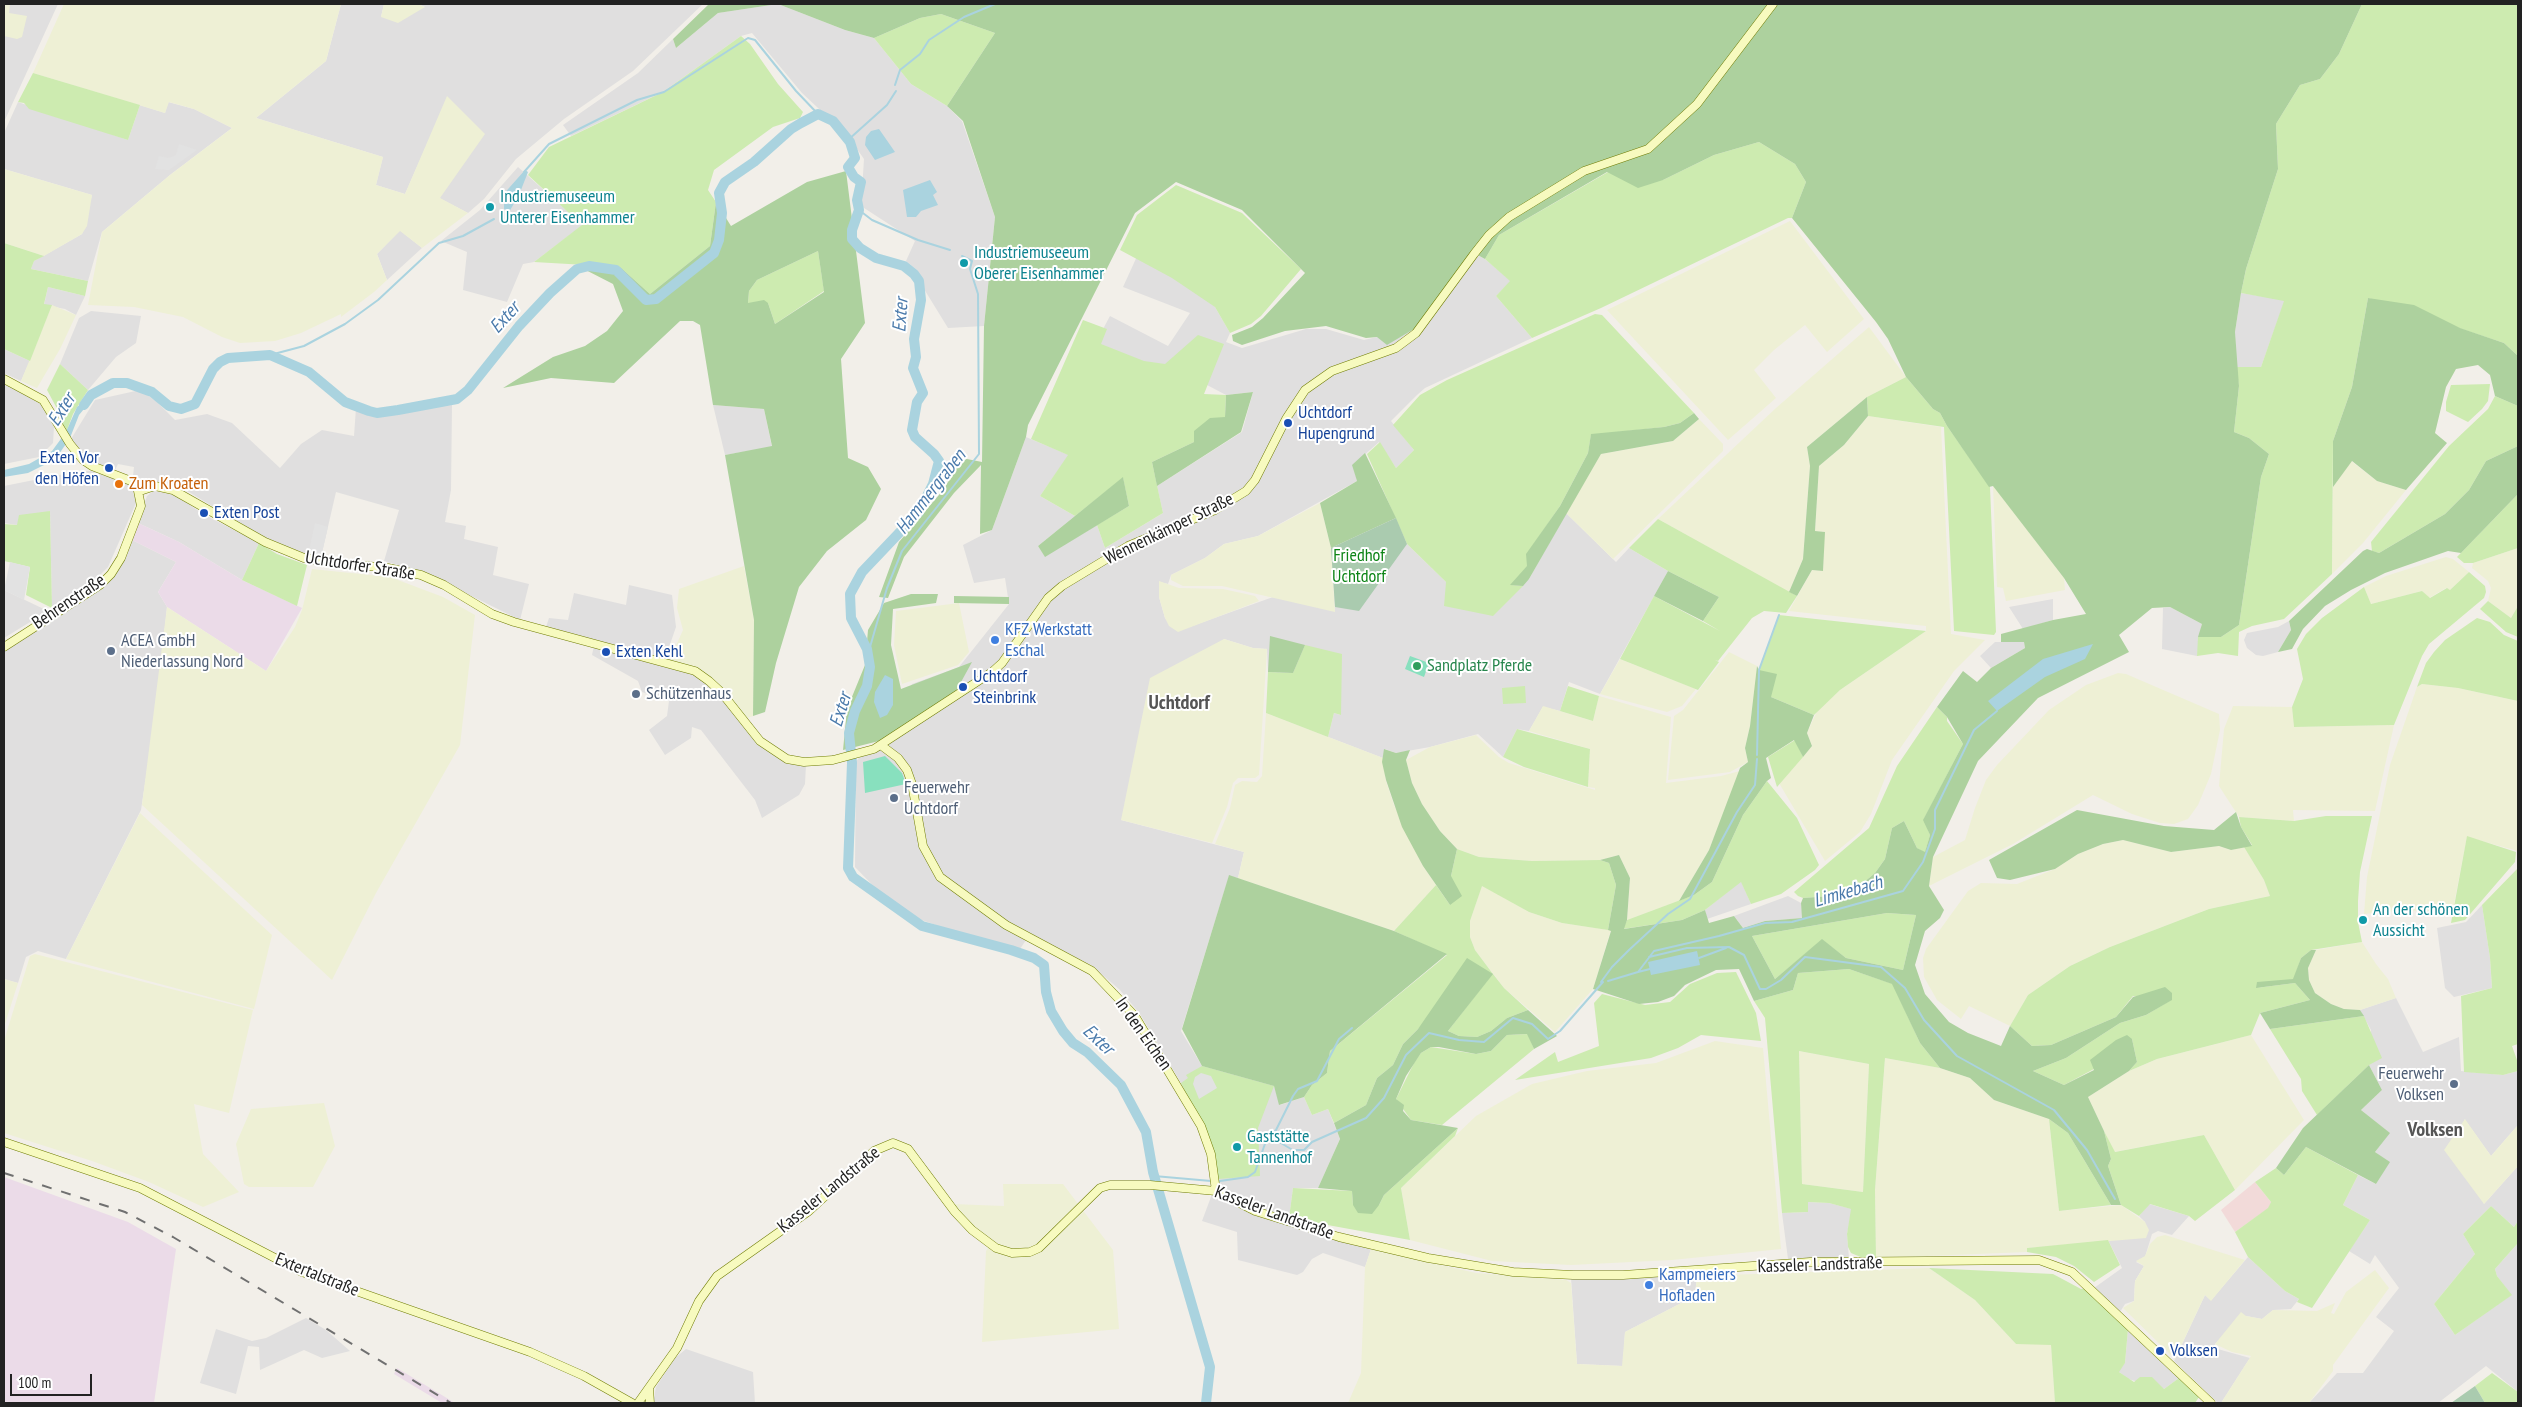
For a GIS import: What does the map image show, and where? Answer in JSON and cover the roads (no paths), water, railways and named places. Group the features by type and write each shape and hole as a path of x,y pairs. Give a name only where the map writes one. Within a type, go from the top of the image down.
{"street":[{"name":"Wennenkämper Straße","path":"842,757 859,754 882,746 992,672 1002,663 1048,598 1062,586 1128,546 1215,510 1246,491 1255,480 1304,390 1332,371 1390,350 1409,340 1424,325 1489,235 1509,217 1584,171 1648,149 1697,104 1773,4"},
{"path":"4,379 43,400 70,444 92,466 131,481 140,491"},
{"name":"Uchtdorfer Straße","path":"140,491 155,486 173,490 265,542 304,558 388,568 421,575 492,614 514,622 694,672 709,681 721,692 751,730 771,751 787,759 804,762 842,757"},
{"name":"Behrenstraße","path":"4,647 100,585 111,574 121,558 140,512 142,506 140,491"},
{"name":"In den Eichen","path":"882,746 898,758 910,777 923,846 933,867 949,885 1006,925 1092,971 1128,1007 1152,1042 1201,1126 1211,1154 1216,1191"},
{"name":"Extertalstraße","path":"4,1142 140,1188 286,1264 336,1284 530,1352 584,1376 632,1403"},
{"name":"Kasseler Landstraße","path":"638,1403 677,1348 698,1301 717,1276 738,1259 809,1211 874,1151 886,1144 899,1144 908,1149 963,1221 990,1244 1012,1254 1030,1252 1039,1248 1100,1188 1110,1185 1165,1185 1216,1191 1255,1211 1339,1237 1480,1268 1562,1275 1622,1275 1810,1262 2039,1260 2072,1272 2211,1403"},
{"path":"649,1388 650,1403"}],"water":[{"path":"879,129 895,152 875,160 865,145 866,137 871,131"},
{"path":"525,170 528,172 519,195 509,212 504,209 504,199 501,197"},
{"path":"930,180 937,192 933,195 938,205 921,211 916,217 907,217 903,190"},
{"path":"91,395 89,403 79,415 70,438 59,454 46,464 28,473 4,477 4,470 29,464 52,451 66,432 77,407"},
{"path":"2093,644 2085,659 2045,677 1997,711 1988,701 2043,659"},
{"path":"885,675 893,679 893,705 887,715 880,718 874,702 875,692"},
{"path":"1697,951 1700,965 1651,975 1648,962"}],"waterway":[{"path":"895,85 900,70 920,54 929,40 964,17 995,4"},
{"path":"524,172 549,144 637,100 664,92 748,38 755,40 796,91 818,114"},
{"path":"848,140 887,105 896,91"},
{"name":"Exter","path":"84,405 91,395 113,383 127,383 152,392 169,406 181,409 195,404 213,369 220,362 228,358 270,355 309,372 345,402 377,413 457,399 468,390 519,326 550,293 577,269 589,266 616,270 646,300 656,299 714,253 719,240 722,213 719,193 725,182 754,162 791,129 801,123 818,114 833,121 850,142 855,158 848,167 854,177 861,182 857,200 859,210 852,230 852,239 860,248 876,258 904,266 919,281 921,300 914,339 916,357 913,368 923,393 917,402 912,430 915,437 939,461 933,484 919,512 862,572 850,594 851,618 867,649 870,667 867,686 855,711 849,733 852,763 848,868 853,877 922,926 1011,950 1034,958 1044,965 1046,992 1051,1011 1063,1031 1073,1043 1087,1052 1121,1085 1146,1132 1153,1172 1210,1367 1206,1403"},
{"name":"Hammergraben","path":"859,210 872,220 918,240 950,250"},
{"path":"270,355 304,346 345,324 378,300 439,243 463,236 494,219"},
{"name":"Hammergraben","path":"868,654 887,588 902,551 979,454 978,294 970,269 972,261 962,256"},
{"path":"1757,755 1759,670 1779,615"},
{"name":"Limkebach","path":"1608,981 1638,972 1654,951 1765,923 1792,922 1903,891 1923,862 1935,829 1935,810 1974,730 1997,711"},
{"path":"1601,982 1612,967 1629,950 1668,914 1690,899 1737,812 1755,785 1757,759"},
{"path":"1649,957 1687,948 1729,947 1744,955 1760,989 1766,989 1781,980 1805,957 1881,967 1905,988 1924,1020 1957,1056 2054,1110 2087,1150 2115,1199"},
{"path":"1699,958 1726,948"},
{"name":"Limkebach","path":"1638,972 1650,969"},
{"name":"Limkebach","path":"1293,1150 1304,1150 1312,1142 1366,1118 1384,1098 1406,1055 1429,1033 1459,1040 1484,1042 1513,1018 1532,1024 1548,1039 1560,1031 1603,982"},
{"name":"Limkebach","path":"1220,1181 1248,1177 1255,1172 1266,1141 1276,1130 1293,1096 1298,1089 1317,1081 1339,1039 1352,1028"},
{"path":"1269,1136 1291,1149"},
{"path":"1154,1176 1211,1181"}],"railway":[{"path":"4,1173 125,1212 173,1237 451,1403"}],"place":[{"name":"Industriemuseeum Unterer Eisenhammer","path":"490,207"},
{"name":"Industriemuseeum Oberer Eisenhammer","path":"964,263"},
{"name":"Uchtdorf Hupengrund","path":"1288,423"},
{"name":"Exten Vor den Höfen","path":"109,468"},
{"name":"Zum Kroaten","path":"119,484"},
{"name":"Exten Post","path":"204,513"},
{"name":"KFZ Werkstatt Eschal","path":"995,640"},
{"name":"ACEA GmbH Niederlassung Nord","path":"111,651"},
{"name":"Exten Kehl","path":"606,652"},
{"name":"Sandplatz Pferde","path":"1417,666"},
{"name":"Uchtdorf Steinbrink","path":"963,687"},
{"name":"Schützenhaus","path":"636,694"},
{"name":"Feuerwehr Uchtdorf","path":"894,798"},
{"name":"An der schönen Aussicht","path":"2363,920"},
{"name":"Feuerwehr Volksen","path":"2454,1084"},
{"name":"Gaststätte Tannenhof","path":"1237,1147"},
{"name":"Kampmeiers Hofladen","path":"1649,1285"},
{"name":"Volksen","path":"2160,1351"}],"district":[{"name":"Uchtdorf","path":"1179,703"},
{"name":"Volksen","path":"2435,1130"}],"park label":[{"name":"Friedhof Uchtdorf","path":"1359,566"}]}
